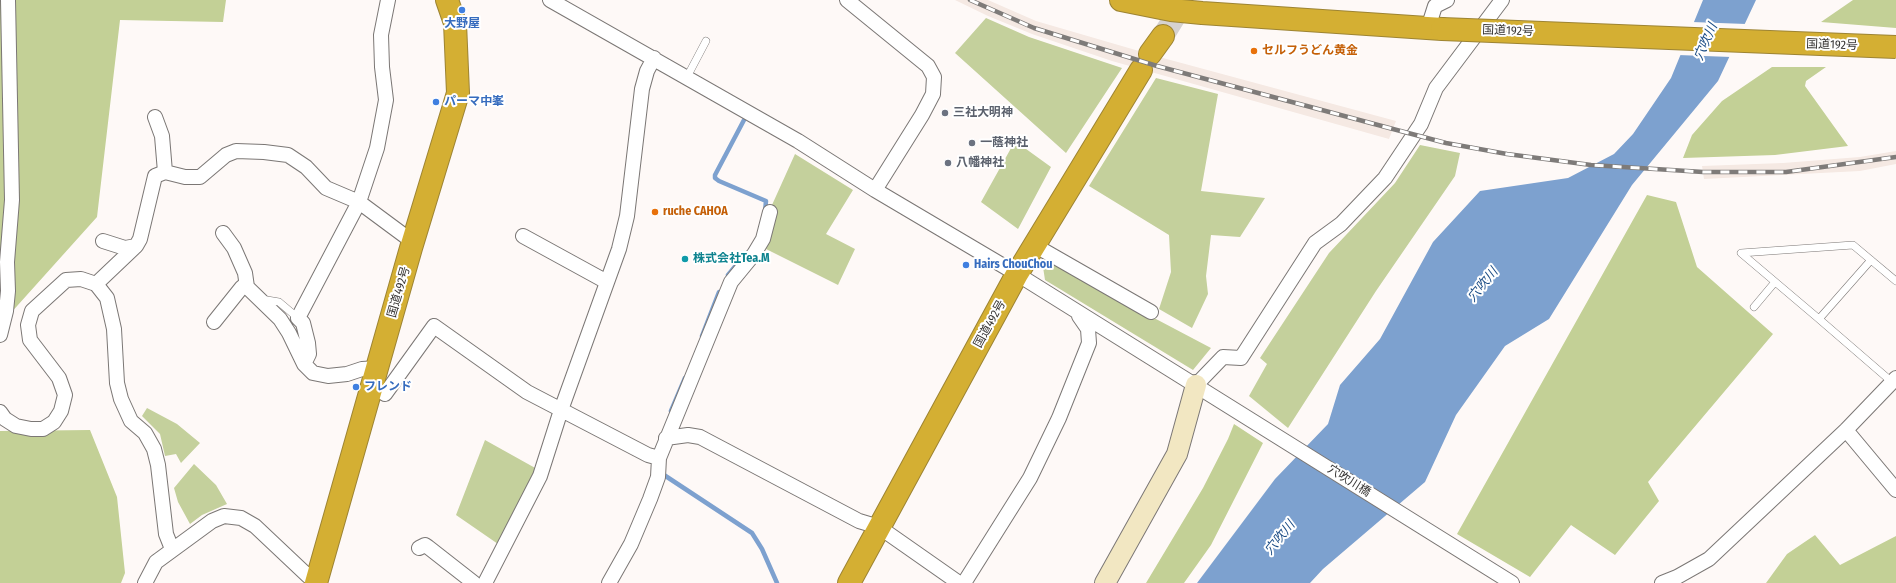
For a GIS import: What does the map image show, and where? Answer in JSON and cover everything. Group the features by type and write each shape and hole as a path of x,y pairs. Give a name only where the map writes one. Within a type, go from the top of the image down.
{"highway":[{"name":"国道492号","path":"317,582 413,242 458,93 455,23 447,0"},
{"name":"国道192号","path":"1121,0 1172,10 1202,13 1435,28 1896,48"},
{"name":"国道492号","path":"849,583 1017,274 1145,62 1163,36"}],"street":[{"path":"0,335 6,311 8,291 7,262 12,200 8,0"},
{"path":"304,364 309,354 308,343 303,323 298,318 359,202 377,148 386,100 382,67 381,35 388,0"},
{"name":"穴吹川橋","path":"550,0 798,141 875,190 1017,274 1077,313 1196,385 1512,583"},
{"path":"847,0 928,66 934,77 933,94 926,108 875,190"},
{"path":"1435,28 1435,6 1447,0"},
{"path":"1105,583 1177,454 1196,385 1223,357 1241,358 1315,243 1341,224 1385,178 1421,124 1436,88 1502,0"},
{"path":"485,583 540,476 561,410 619,249 627,216 642,89 647,71 654,58"},
{"path":"155,117 162,136 164,172"},
{"path":"96,284 136,246 140,239 155,176 164,172 185,177 200,177 226,155 236,151 270,153 288,156 306,167 326,188 359,202 413,242"},
{"path":"610,583 631,544 650,500 658,477 659,458 666,438 731,282 754,254 763,239 770,212"},
{"path":"223,233 234,248 245,273 247,287 280,319 289,333 304,364 313,373 328,376 347,374 362,368 375,377 385,394 434,326 526,392 648,455 659,458"},
{"path":"523,236 607,282"},
{"path":"103,241 125,248 136,246"},
{"path":"1034,245 1151,312"},
{"path":"0,412 5,419 16,426 32,429 43,429 54,422 61,411 65,395 59,378 30,340 28,325 32,311 66,280 81,279 96,284 106,298 114,329 117,383 121,398 131,421 145,433 154,449 158,465 166,534 172,549"},
{"path":"214,322 242,287 247,287"},
{"path":"964,583 1030,478 1059,418 1089,343 1088,329 1077,313"},
{"path":"1662,583 1677,577 1709,559 1846,430 1894,380"},
{"path":"1846,430 1896,490"},
{"path":"666,438 688,435 700,436 859,520 879,527 959,583"},
{"path":"145,583 156,562 172,549 212,522 224,516 241,518 255,526 308,576 317,582"},
{"path":"419,548 425,545 474,583"}],"lane":[{"path":"687,77 706,41"},
{"path":"1894,380 1741,253 1854,245 1896,281"},
{"path":"1819,319 1871,260"},
{"path":"1754,307 1775,282"},
{"path":"263,303 267,300 279,302 298,318"}],"shaded area":[{"path":"955,0 988,0 1036,21 1163,58 1396,121 1389,139 1112,61 1032,34 988,16"},
{"path":"1896,151 1896,164 1860,171 1704,179 1702,166 1783,163 1860,157"}],"green space":[{"path":"0,0 226,0 223,22 120,20 97,217 0,325"},
{"path":"1853,0 1896,0 1896,28 1821,22"},
{"path":"986,18 1029,37 1122,68 1066,153 955,53"},
{"path":"1772,67 1826,67 1806,81 1805,86 1848,146 1775,155 1683,158 1692,135 1722,101"},
{"path":"1156,78 1218,94 1201,191 1265,198 1240,237 1211,235 1206,276 1208,294 1192,328 1159,309 1171,272 1169,235 1089,186"},
{"path":"1015,141 1051,167 1018,229 981,202"},
{"path":"1420,145 1460,153 1455,176 1376,291 1288,428 1249,396 1267,364 1260,358 1329,253 1395,183"},
{"path":"795,154 853,190 826,234 855,249 838,285 764,248 772,205"},
{"path":"1647,195 1676,202 1697,267 1773,334 1648,482 1659,501 1615,555 1571,525 1530,577 1457,534"},
{"path":"1046,261 1211,348 1193,370 1045,280 1043,267"},
{"path":"147,408 177,424 200,443 181,463 176,454 165,456 160,434 142,416"},
{"path":"1234,424 1263,443 1211,545 1184,583 1146,583 1203,488"},
{"path":"90,430 117,497 125,573 121,583 0,583 0,431"},
{"path":"485,440 537,469 498,544 456,515"},
{"path":"194,464 216,485 227,504 202,515 190,524 178,502 174,488"},
{"path":"1815,535 1840,565 1896,536 1896,583 1766,583 1787,554"}],"water":[{"name":"穴吹川","path":"1703,0 1756,0 1718,81 1632,185 1549,319 1505,346 1456,415 1425,482 1323,569 1310,583 1197,583 1275,479 1328,424 1340,385 1380,339 1433,242 1480,191 1568,178 1614,154 1633,134 1671,78"}],"pier":[{"path":"1692,22 1746,24 1731,57 1678,55"}],"waterway":[{"path":"744,120 715,175 715,178 766,201 765,212"},
{"path":"728,275 742,258"},
{"path":"702,336 719,292"},
{"path":"671,411 685,378"},
{"path":"661,473 752,533 762,549 777,583"}],"tunnel":[{"path":"1163,36 1185,0"}],"railway":[{"path":"970,0 1034,28 1157,66 1446,143 1507,154 1591,165 1703,172 1786,172 1896,157"}],"place":[{"name":"大野屋","path":"462,10"},
{"name":"セルフうどん黄金","path":"1254,51"},
{"name":"パーマ中峯","path":"436,102"},
{"name":"三社大明神","path":"945,113"},
{"name":"一蔭神社","path":"972,143"},
{"name":"八幡神社","path":"948,163"},
{"name":"ruche CAHOA","path":"655,212"},
{"name":"株式会社Tea.M","path":"685,259"},
{"name":"Hairs ChouChou","path":"966,265"},
{"name":"フレンド","path":"356,387"}]}
